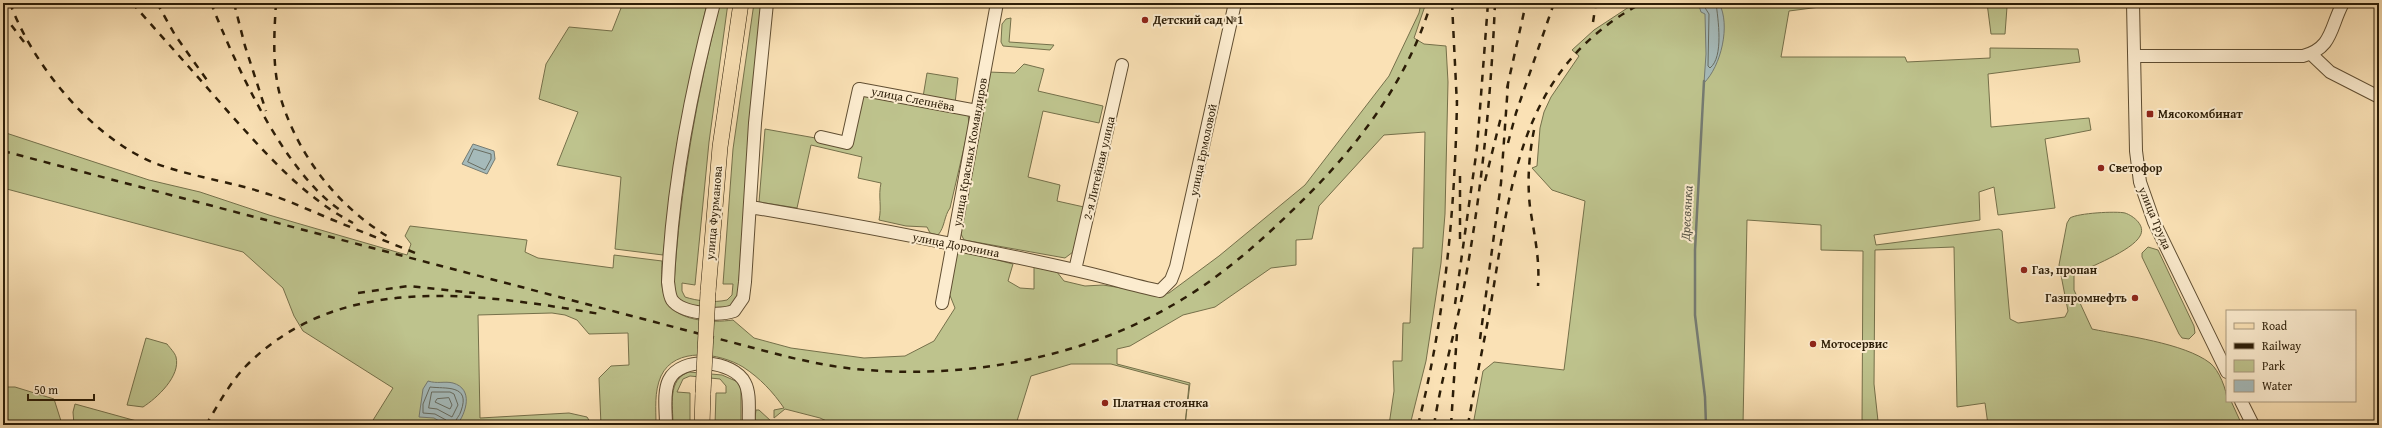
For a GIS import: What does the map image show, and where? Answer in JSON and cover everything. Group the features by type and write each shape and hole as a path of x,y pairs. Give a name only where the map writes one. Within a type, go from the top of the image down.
{"main road":[{"name":"улица Фурманова","path":"702,425 708,292 720,147 740,3"}],"street":[{"path":"714,3 694,90 679,171 668,282 672,300 685,308 715,314 734,311 743,298 746,282 755,123 767,3"},
{"name":"улица Красных Командиров","path":"942,303 997,3"},
{"name":"улица Ермоловой","path":"1160,291 1171,280 1176,267 1235,3"},
{"name":"улица Труда","path":"2133,3 2136,150 2141,187 2154,222 2226,370"},
{"path":"2135,56 2303,56 2311,54 2318,51 2329,37 2343,3"},
{"path":"2311,54 2330,72 2379,97"},
{"name":"2-я Литейная улица","path":"1075,270 1122,65"},
{"name":"улица Слепнёва","path":"821,137 847,142 859,89 977,111"},
{"name":"улица Доронина","path":"750,207 953,244 1075,270 1160,291"},
{"path":"666,425 666,396 669,379 683,365 702,363 732,370 745,381 747,388 749,425"},
{"path":"2242,402 2253,425"}],"green space":[{"path":"623,3 707,3 677,144 663,255 615,249 621,177 557,165 578,112 539,99 546,64 569,27 612,31"},
{"path":"720,3 728,3 709,142 695,285 682,283 682,291 685,297 695,300 711,301 727,300 732,295 733,284 723,284 733,149 754,3 762,3 750,121 738,296 735,303 730,306 708,309 692,307 680,301 676,295 674,284 680,213 685,178 704,72"},
{"path":"1421,3 1426,3 1414,38 1424,44 1446,46 1448,82 1445,214 1441,263 1426,361 1410,425 1389,425 1394,391 1393,361 1402,361 1403,323 1410,323 1413,248 1423,248 1425,132 1384,135 1319,206 1312,239 1296,240 1296,265 1271,268 1215,307 1183,315 1130,346 1117,349 1117,364 1190,383 1185,425 1189,385 1111,364 1071,364 1031,376 1017,421 1029,425 835,425 820,418 785,409 774,418 774,410 784,408 761,381 743,367 733,362 722,358 699,355 687,356 676,360 668,366 661,376 656,394 656,425 601,425 599,378 611,366 629,365 628,333 589,334 577,320 565,315 552,313 478,315 480,418 569,413 587,417 592,425 370,425 393,388 303,331 294,316 283,288 243,252 3,188 3,132 149,180 200,192 269,215 407,255 411,244 405,236 410,226 527,240 525,252 538,258 613,268 614,255 662,261 663,293 669,305 676,312 684,316 704,321 733,320 754,338 791,348 864,358 905,356 934,341 955,308 949,293 956,255 962,251 1013,264 1008,281 1020,288 1034,289 1034,267 1057,272 1064,281 1085,286 1103,285 1159,294 1169,293 1219,256 1305,185 1389,76 1419,13"},
{"path":"1635,3 1851,3 1789,11 1781,57 1905,57 1907,62 1990,58 1990,48 2078,49 2080,62 1988,74 1991,127 2089,118 2091,130 2045,139 2055,208 1998,215 1994,187 1979,192 1980,220 1874,235 1876,245 1999,229 2002,231 2010,319 2018,323 2065,317 2068,311 2059,265 2067,223 2070,218 2074,216 2106,212 2120,212 2128,214 2138,222 2141,229 2140,236 2135,242 2120,253 2074,275 2074,290 2092,329 2170,345 2199,356 2210,363 2222,380 2226,391 2226,402 2231,402 2242,425 1988,425 1985,403 1957,407 1954,247 1875,250 1874,384 1878,425 1862,425 1863,251 1821,250 1821,225 1747,220 1743,425 1473,425 1483,371 1494,362 1564,370 1585,201 1552,190 1532,168 1537,166 1540,128 1544,112 1551,97 1579,56 1572,50 1594,30"},
{"path":"1987,3 2042,3 2043,6 2007,7 2005,34 1991,34"},
{"path":"1011,18 1009,42 1054,45 1050,50 1003,46 1001,42 1002,24 1006,19"},
{"path":"1024,64 1044,69 1038,91 1103,106 1099,123 1043,111 1028,177 1060,185 1057,201 1084,207 1073,252 1065,258 964,240 960,232 988,72 1015,73"},
{"path":"927,73 958,78 955,103 923,97"},
{"path":"862,92 968,113 969,126 950,208 942,229 938,235 930,233 927,227 906,226 879,220 881,183 858,178 862,157 811,145 797,208 759,202 765,129 849,144"},
{"path":"2148,247 2158,250 2194,326 2195,333 2189,339 2182,338 2179,334 2142,257 2142,253"},
{"path":"146,338 167,344 174,352 177,364 175,372 167,386 143,407 127,405"},
{"path":"689,372 722,375 738,382 741,389 741,425 715,425 716,393 726,393 726,386 720,379 690,376 683,379 677,392 690,393 690,425 673,425 672,402 674,387 682,376"},
{"path":"7,387 15,387 54,399 61,421 60,425 3,425 3,401"},
{"path":"75,404 151,425 74,425 73,412"},
{"path":"756,410 759,410 771,421 766,425 754,425"}],"water":[{"path":"1698,3 1719,3 1724,22 1724,33 1719,56 1710,76 1704,83 1706,54 1705,14 1701,12"},
{"path":"473,144 494,151 495,159 487,174 462,164"},
{"path":"428,381 453,383 460,386 464,390 466,396 465,408 457,425 446,425 434,418 419,417 423,389"}],"waterway":[{"name":"Дресвянка","path":"1704,81 1695,250 1695,315 1705,397 1706,425"}],"railway":[{"path":"10,3 20,27 34,51 68,98 111,138 134,153 171,169 241,186 276,197 420,255"},
{"path":"132,3 259,146 288,175 318,201 353,223"},
{"path":"157,3 175,35 209,83"},
{"path":"211,3 221,29 248,87 282,146 301,173 322,195 343,212"},
{"path":"234,3 245,46 266,111"},
{"path":"276,3 274,39 276,75 281,99 299,142 310,161 339,197 355,213 392,239"},
{"path":"3,151 788,357 839,367 896,372 978,368 1018,362 1059,352 1098,340 1171,306 1190,295 1225,270 1259,242 1306,197 1346,154 1364,131 1396,83 1410,58 1431,3"},
{"path":"1452,3 1457,105"},
{"path":"1455,304 1477,148 1488,3"},
{"path":"1434,425 1440,391 1463,292 1475,220 1488,112 1495,3"},
{"path":"1507,88 1526,3"},
{"path":"1508,143 1516,113 1554,3"},
{"path":"1593,22 1596,3"},
{"path":"1468,425 1507,209 1517,168 1530,129 1547,93 1571,59 1602,29 1642,3"},
{"path":"3,14 24,42"},
{"path":"1480,339 1501,183 1508,84"},
{"path":"1418,425 1435,345 1447,264 1454,182 1457,100"},
{"path":"1485,181 1501,117"},
{"path":"1534,130 1530,158 1529,188 1530,207 1537,256 1538,286"},
{"path":"1460,173 1460,239"},
{"path":"358,293 408,286 475,293"},
{"path":"206,425 234,380 245,367 283,336 324,315 367,302 413,297 460,296 507,300 600,314"},
{"path":"1451,425 1457,333"}],"place":[{"name":"Детский сад №1","path":"1145,20"},
{"name":"Мясокомбинат","path":"2150,114"},
{"name":"Светофор","path":"2101,168"},
{"name":"Газ, пропан","path":"2024,270"},
{"name":"Газпромнефть","path":"2135,298"},
{"name":"Мотосервис","path":"1813,344"},
{"name":"Платная стоянка","path":"1105,403"}]}
